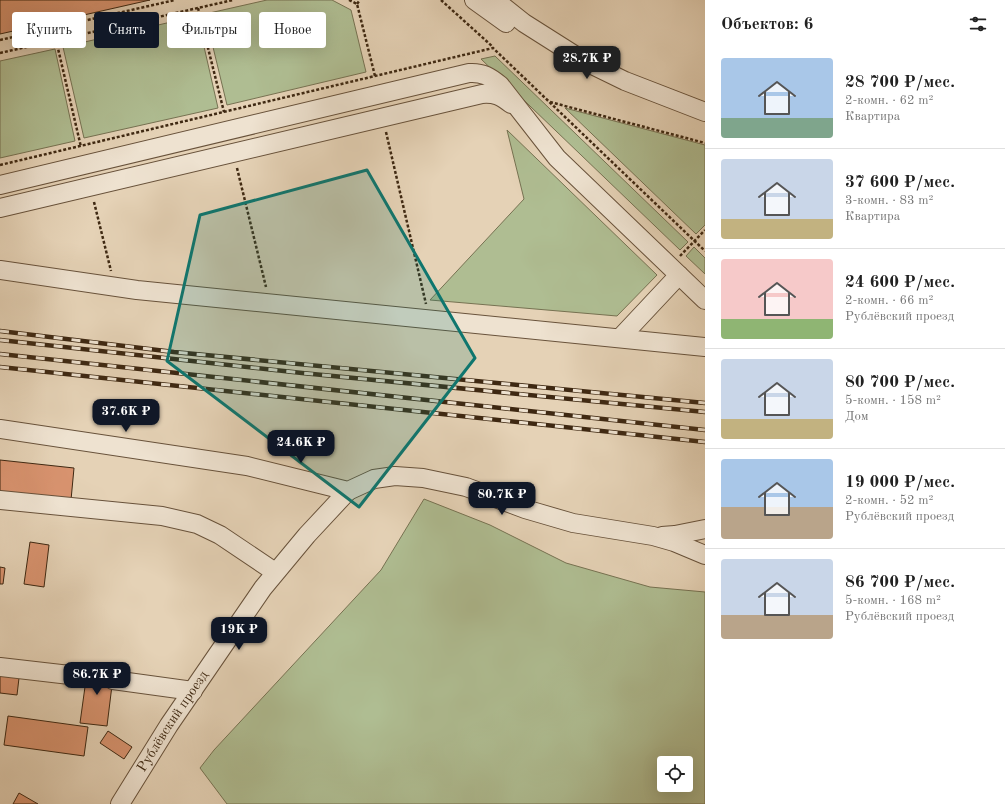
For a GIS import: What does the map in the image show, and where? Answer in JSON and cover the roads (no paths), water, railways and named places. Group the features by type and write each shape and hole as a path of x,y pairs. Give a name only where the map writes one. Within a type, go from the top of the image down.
{"street":[{"path":"474,0 497,17 538,42 584,61 625,81 705,112"},
{"path":"495,0 524,23 584,61"},
{"path":"0,185 469,73 480,72 489,76 500,85 557,158 705,300"},
{"path":"0,208 492,93 500,96 521,112"},
{"path":"0,270 137,290 705,347"},
{"path":"620,338 679,275"},
{"path":"0,429 247,466 348,491 374,479 395,476 423,478 466,487 525,510 573,523 653,536 705,554"},
{"name":"Рублёвский проезд","path":"120,804 169,725 275,572 322,518 348,491"},
{"path":"0,500 162,516 197,524 220,535 275,572"},
{"path":"653,536 675,535 705,530"},
{"path":"705,530 700,541 700,546 705,554"},
{"path":"0,667 86,677"},
{"path":"113,680 193,691"}],"tunnel":[{"path":"87,677 113,680"}],"railway":[{"path":"0,331 174,352 705,403"},
{"path":"0,340 302,373 705,412"},
{"path":"0,354 705,430"},
{"path":"0,367 705,442"}]}
